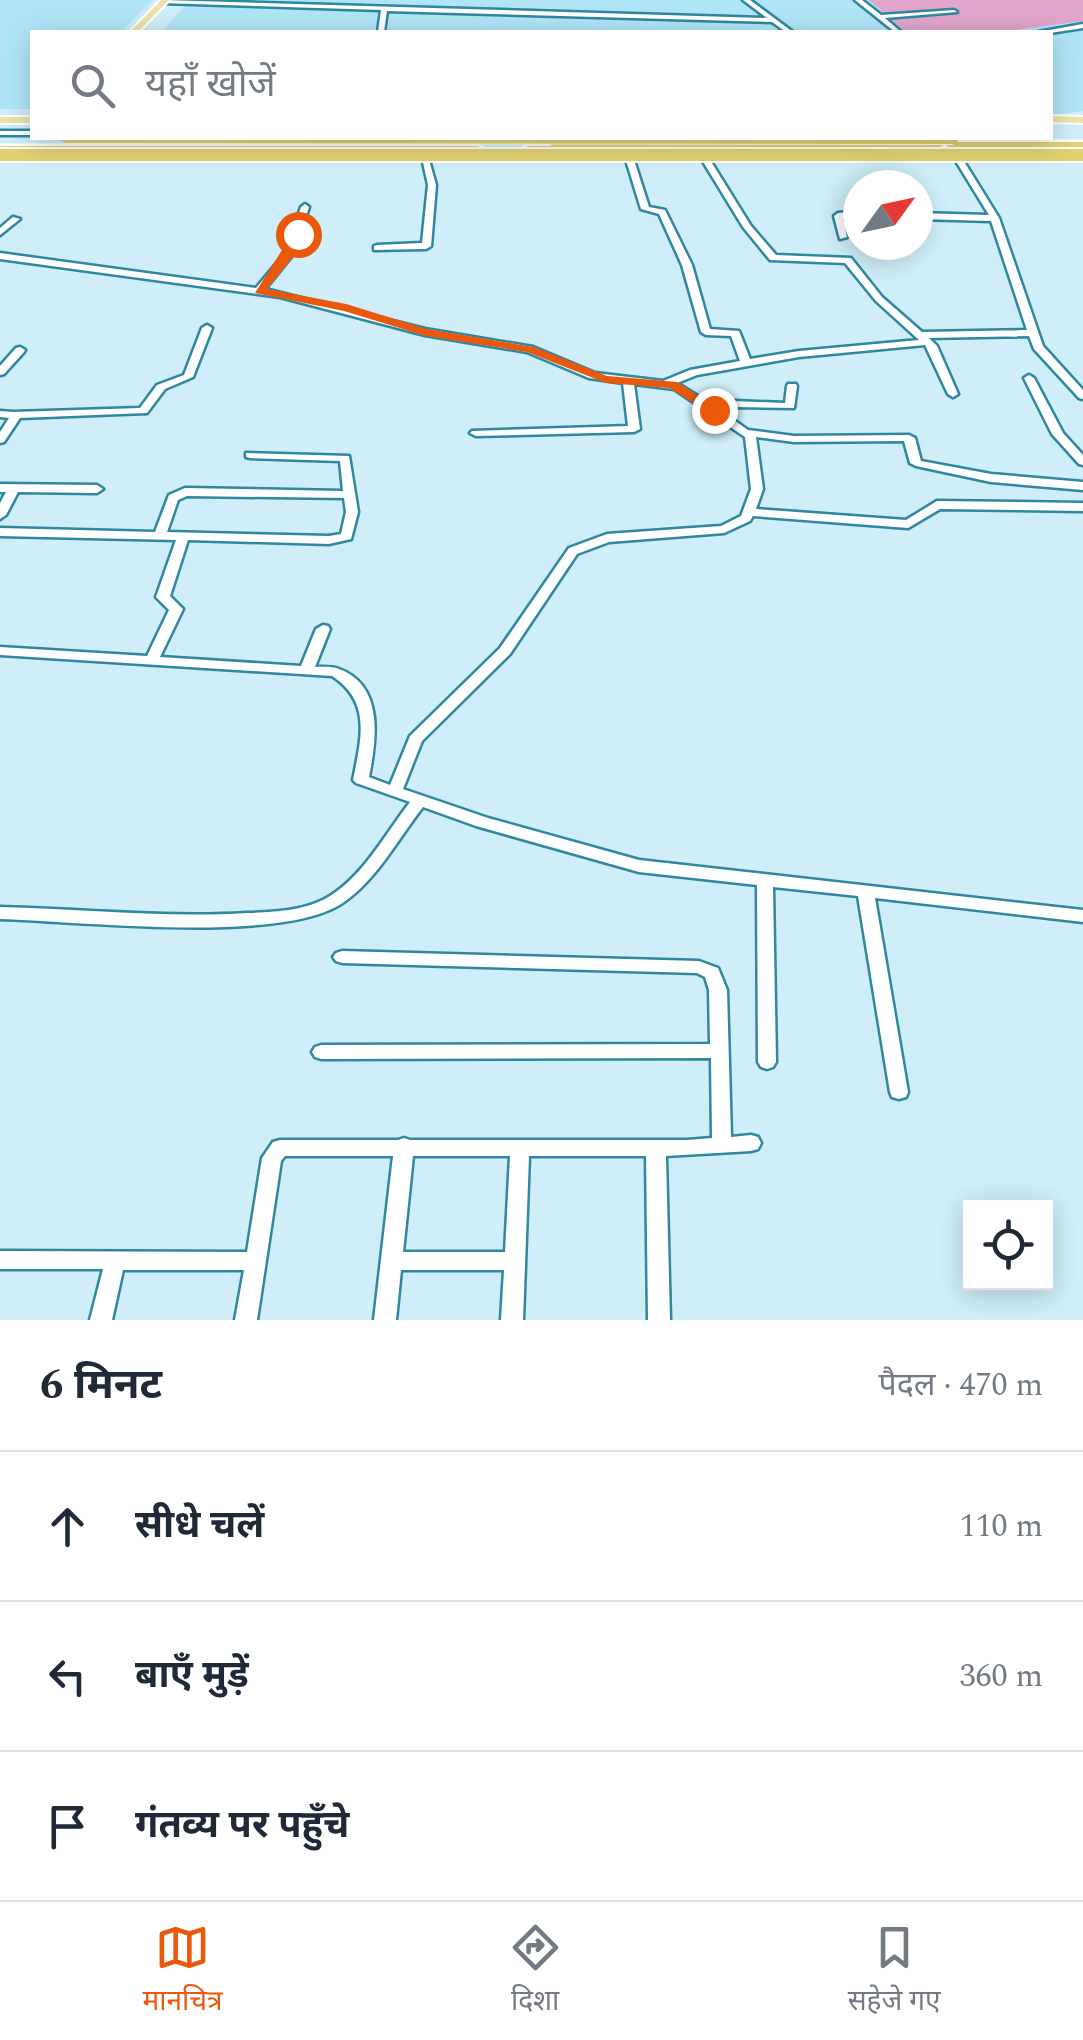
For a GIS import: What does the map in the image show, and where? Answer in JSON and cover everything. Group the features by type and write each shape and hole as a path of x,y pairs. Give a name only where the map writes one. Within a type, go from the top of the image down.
{"highway":[{"path":"0,146 30,136"},
{"path":"1053,139 1083,148"},
{"path":"262,140 1083,148"},
{"path":"0,146 948,147 1007,140"},
{"path":"0,146 1083,148"}],"main road":[{"path":"136,30 170,1"},
{"path":"148,30 170,1"},
{"path":"0,120 30,120"},
{"path":"1053,120 1083,120"}],"street":[{"path":"530,14 533,0"},
{"path":"746,0 787,30"},
{"path":"858,0 895,30"},
{"path":"170,1 771,20"},
{"path":"381,30 384,9"},
{"path":"877,17 954,12"},
{"path":"675,18 692,30"},
{"path":"1053,30 1083,26"},
{"path":"489,160 491,140"},
{"path":"513,160 514,140"},
{"path":"0,146 425,160 706,160 948,147 995,218 1042,354 1083,396"},
{"path":"378,248 426,246 432,185 425,160"},
{"path":"630,160 644,209 662,212 688,265 706,332 734,332 746,364"},
{"path":"706,160 740,218 773,258 846,258 879,299 924,339 954,394"},
{"path":"259,291 290,252 305,207"},
{"path":"933,216 995,218"},
{"path":"0,232 16,220"},
{"path":"0,256 259,291 346,308 426,332 530,349 569,368 628,382 667,383 694,372 839,349 1032,332"},
{"path":"0,414 143,411 160,388 186,379 207,328"},
{"path":"0,372 20,350"},
{"path":"1029,378 1058,434 1083,462"},
{"path":"476,433 634,428 628,382"},
{"path":"667,383 748,433 794,438 909,438 916,463 991,478 1083,486"},
{"path":"714,410 734,404 790,406 792,386"},
{"path":"0,440 16,415"},
{"path":"748,433 757,489 750,512"},
{"path":"0,532 344,539 349,533 351,496 348,463 341,456 250,455"},
{"path":"0,515 7,489 96,489"},
{"path":"160,534 173,498 185,492 351,496"},
{"path":"394,792 418,735 505,651 574,551 607,538 724,529 750,512 908,524 937,505 1083,507"},
{"path":"151,662 176,609 162,598 184,535"},
{"path":"307,669 323,629"},
{"path":"0,651 335,672 356,690 372,730 361,780 419,801 624,862 866,894 1083,916"},
{"path":"0,913 242,920 308,914 344,894 419,801"},
{"path":"766,882 767,1062"},
{"path":"866,894 899,1092"},
{"path":"342,958 699,967 712,973 718,990 722,1143"},
{"path":"321,1052 720,1051"},
{"path":"246,1320 272,1158 280,1148 656,1148 751,1143"},
{"path":"385,1320 404,1146"},
{"path":"512,1320 520,1146"},
{"path":"656,1148 659,1320"},
{"path":"0,1260 256,1261"},
{"path":"101,1320 115,1260"},
{"path":"392,1261 514,1261"}],"shaded area":[{"path":"0,0 153,0 123,30 30,30 30,109 0,109"},
{"path":"190,0 1083,0 1083,111 1053,115 1053,30 164,30"},
{"path":"869,0 1083,0 1083,21 1016,30 903,30"}],"route":[{"path":"298,234 288,257 259,291 314,300 426,332 530,349 560,365 606,379 672,384 714,410"}]}
